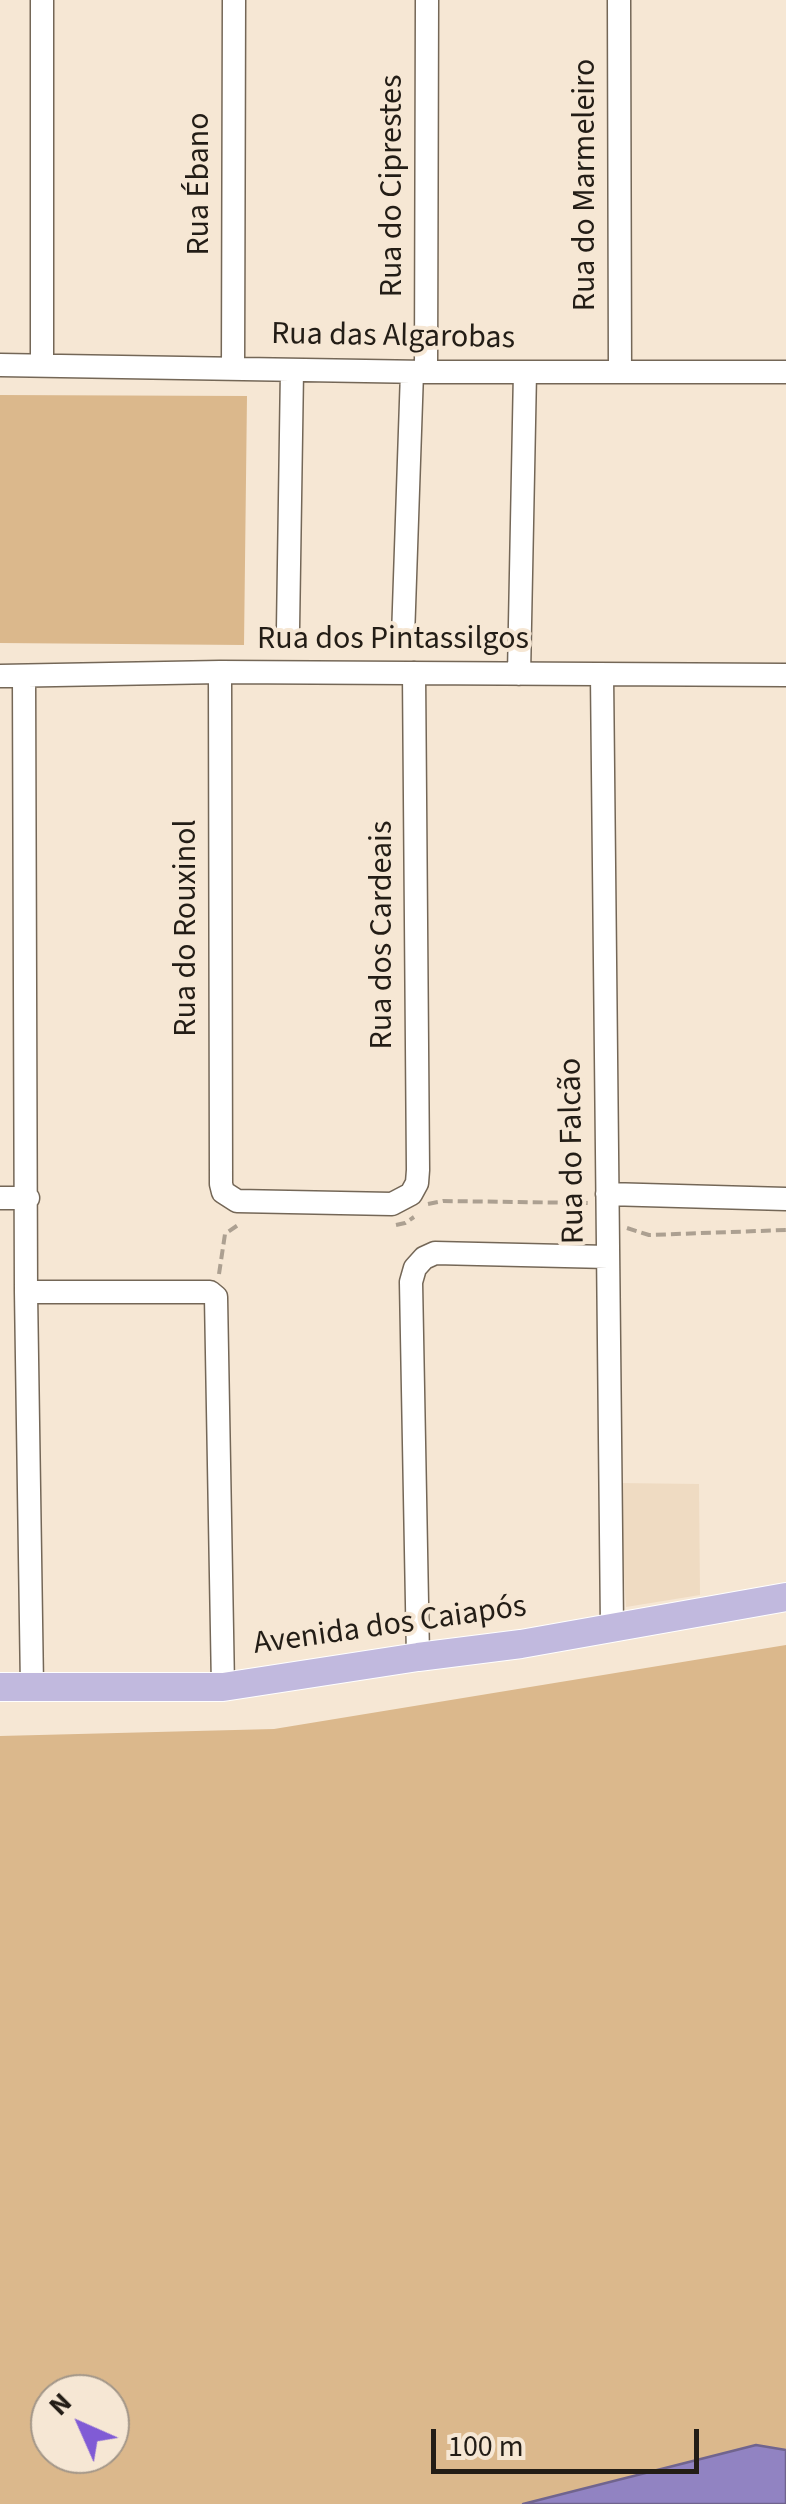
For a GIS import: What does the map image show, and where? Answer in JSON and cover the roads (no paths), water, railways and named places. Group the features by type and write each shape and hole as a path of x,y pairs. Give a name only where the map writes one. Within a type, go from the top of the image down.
{"main road":[{"name":"Avenida dos Caiapós","path":"0,1688 223,1687 522,1644 786,1597"}],"street":[{"path":"42,0 42,364"},
{"name":"Rua Ébano","path":"233,369 234,0"},
{"name":"Rua do Ciprestes","path":"404,637 419,372 427,0"},
{"name":"Rua do Marmeleiro","path":"619,0 620,371"},
{"name":"Rua das Algarobas","path":"0,365 419,372 786,372"},
{"path":"288,628 292,370"},
{"path":"519,674 525,372"},
{"name":"Rua dos Pintassilgos","path":"12,676 220,672 786,675"},
{"name":"Rua do Rouxinol","path":"220,672 223,1192 237,1201 417,1206"},
{"name":"Rua dos Cardeais","path":"414,674 417,1206"},
{"name":"Rua do Falcão","path":"602,675 602,1203 608,1257 612,1626"},
{"path":"12,676 28,1198 32,1687"},
{"path":"0,1198 28,1198"},
{"path":"602,1203 786,1199"},
{"path":"418,1657 411,1282 415,1268 434,1254 608,1257"},
{"path":"26,1292 210,1292 216,1297 215,1291 223,1687"}]}
